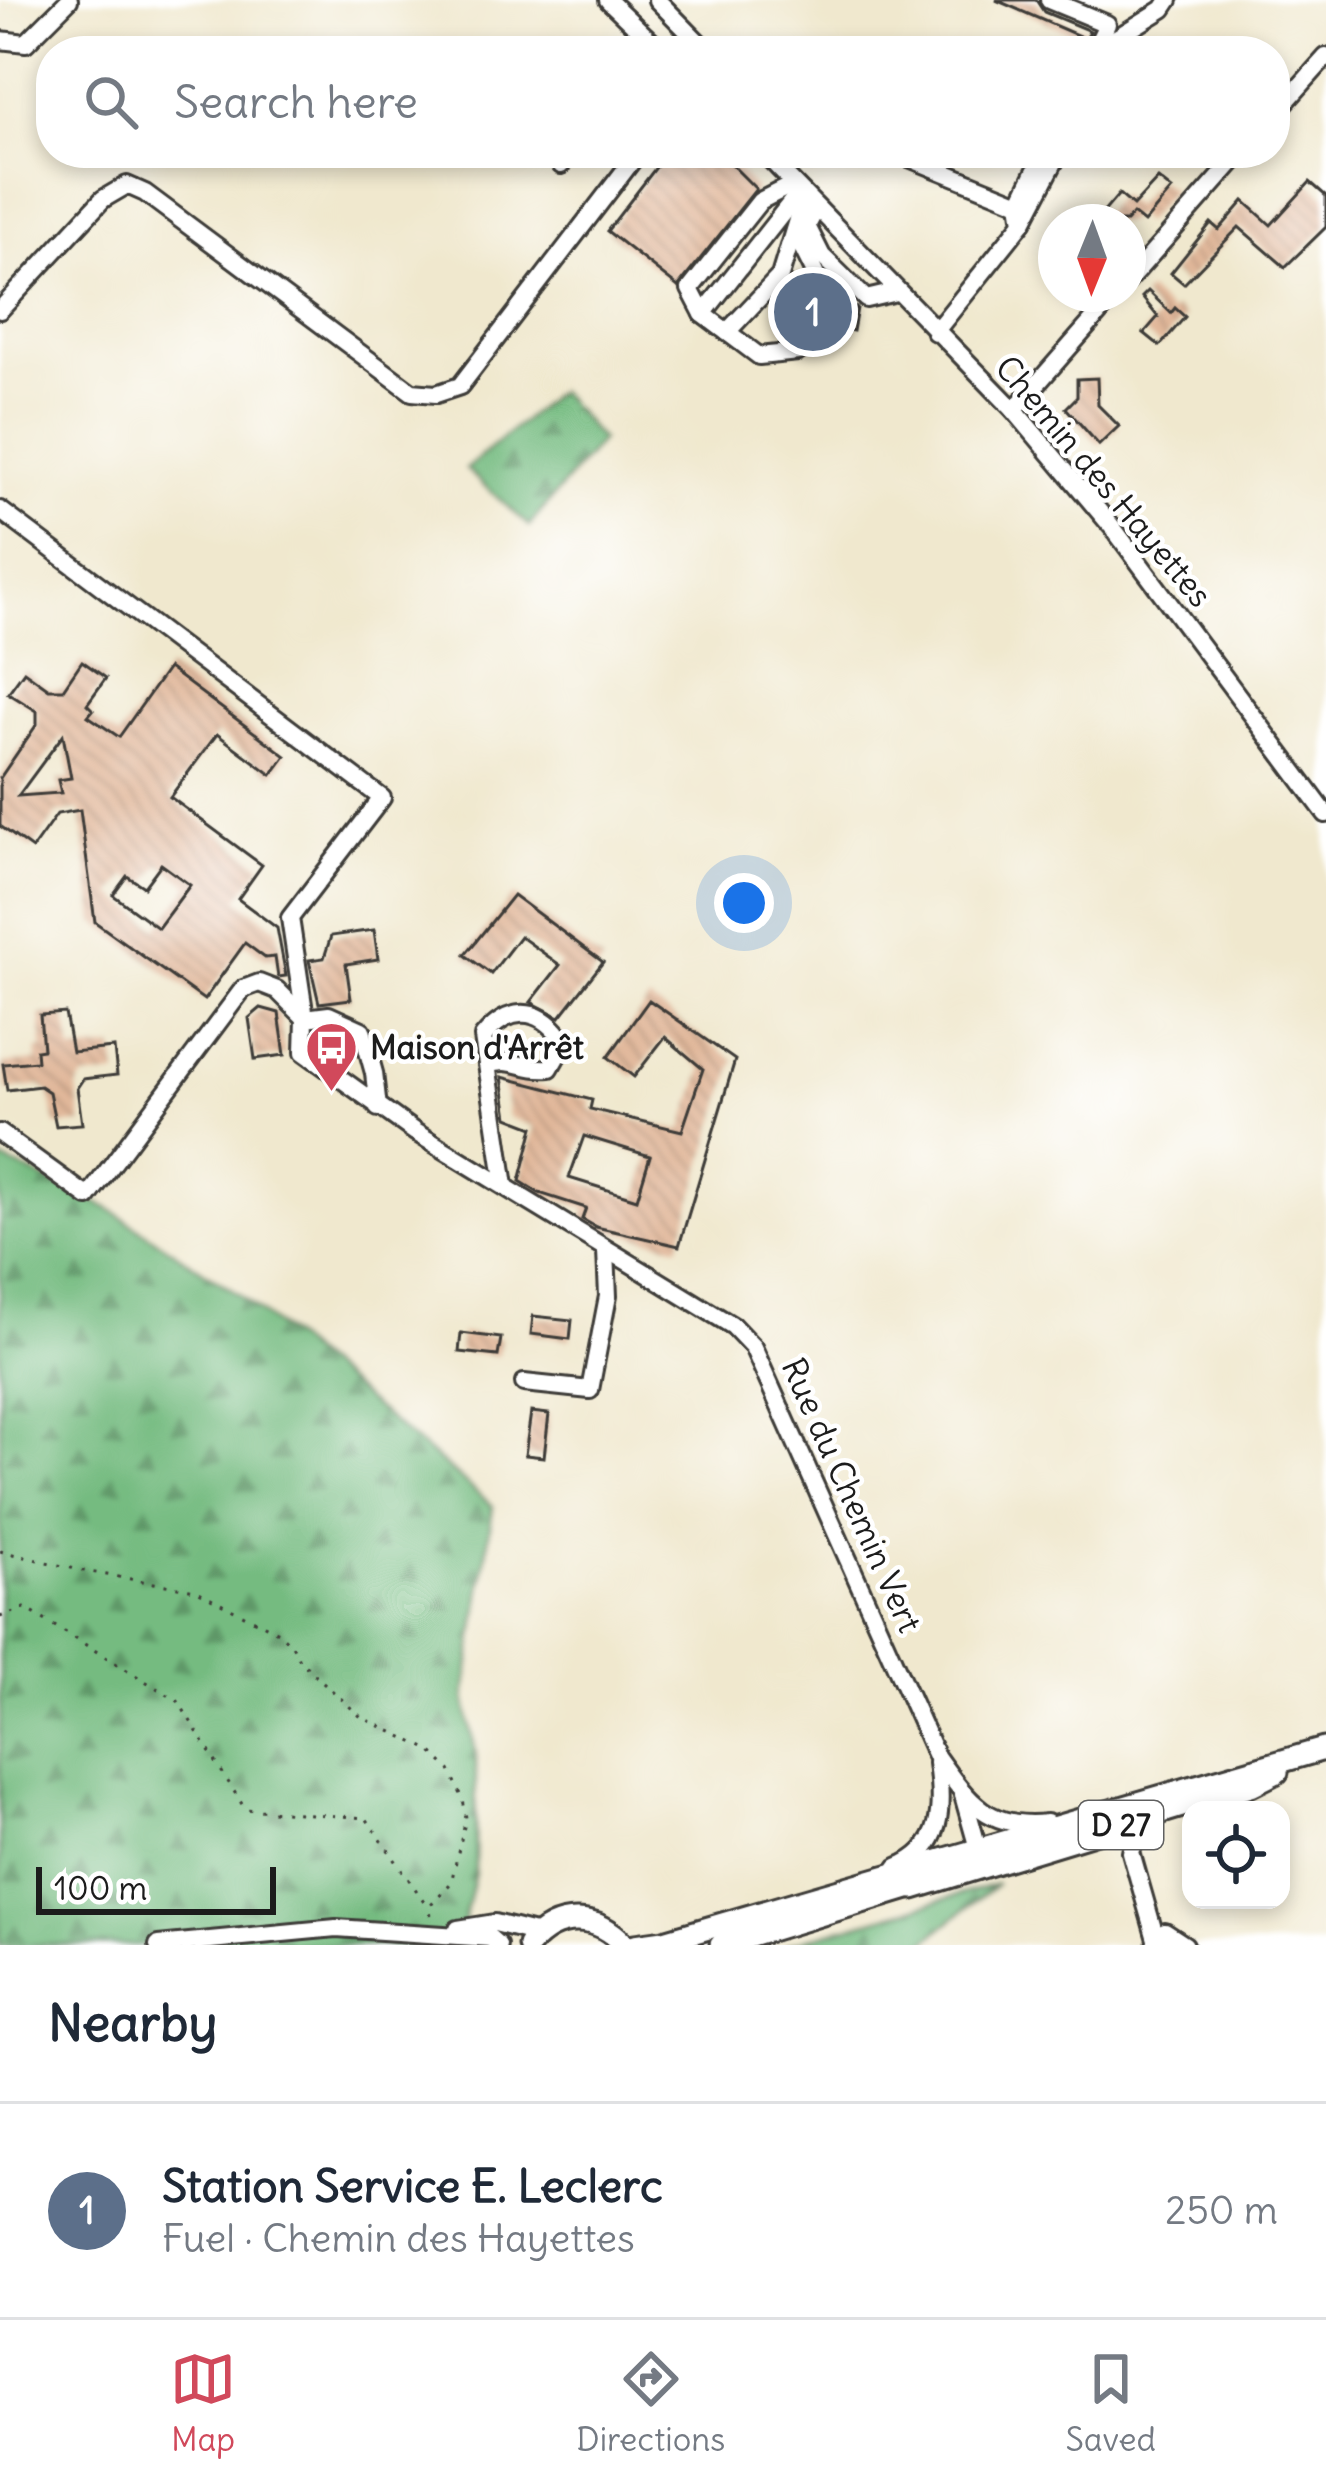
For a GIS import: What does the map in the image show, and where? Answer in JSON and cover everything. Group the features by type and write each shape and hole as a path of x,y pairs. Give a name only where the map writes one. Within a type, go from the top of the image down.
{"main road":[{"name":"D 27","path":"635,1945 664,1941 841,1887 979,1852 1325,1748"},
{"name":"D 27","path":"721,1945 1251,1785 1325,1748"},
{"path":"913,1888 979,1852"},
{"path":"534,1939 556,1923 575,1919 595,1922 625,1945"}],"street":[{"path":"0,40 26,44 69,0"},
{"path":"608,0 641,36"},
{"path":"657,0 692,36"},
{"path":"1049,0 1107,24 1101,36"},
{"path":"1119,36 1163,9 1169,0"},
{"path":"1290,97 1326,57"},
{"path":"0,310 104,199 127,185 146,193 412,392 436,394 460,386 627,168"},
{"name":"Chemin des Hayettes","path":"778,168 1014,410 1113,528 1326,814"},
{"path":"929,168 1021,212"},
{"path":"1021,212 1038,168"},
{"path":"935,332 1021,212 1040,194 1052,168"},
{"path":"1146,261 1228,168"},
{"path":"727,332 781,276 803,195"},
{"path":"803,195 739,269 690,289 727,242 803,195"},
{"path":"803,195 807,226 822,256 866,299 896,292"},
{"path":"794,231 815,273 810,299"},
{"path":"727,242 739,269 727,332"},
{"path":"727,242 739,269"},
{"path":"727,242 739,269"},
{"path":"727,242 739,269"},
{"path":"1014,410 1100,312"},
{"path":"727,332 759,356 798,352 805,322"},
{"path":"0,510 382,798 290,919 305,1018"},
{"path":"0,1133 88,1197 243,989 259,983 277,990 305,1018"},
{"path":"487,1065 505,1059 532,1070 550,1068 561,1037 549,1022 528,1012 506,1016 483,1037 487,1065 505,1186"},
{"path":"305,1018 328,1015 362,1030 378,1108"},
{"name":"Rue du Chemin Vert","path":"305,1018 304,1052 378,1108 733,1326 753,1346 936,1756"},
{"path":"524,1383 590,1390 608,1296 606,1251"},
{"path":"608,1296 646,1274"},
{"path":"936,1756 984,1813 1013,1826 1122,1806"},
{"path":"841,1887 906,1864 932,1838 943,1802 936,1756"},
{"path":"962,1792 979,1852"},
{"path":"1142,1819 1131,1852 1156,1944"},
{"path":"1097,1832 1131,1852"},
{"path":"431,1933 495,1923 534,1939"},
{"path":"158,1945 336,1928 490,1938 498,1945"},
{"path":"1156,1944 1165,1932 1185,1945"}],"path":[{"path":"0,1550 84,1571 195,1590 278,1632 299,1660 361,1717 430,1750 450,1770 466,1818 451,1883 430,1905 431,1933"},
{"path":"0,1617 25,1608 178,1701 245,1809 366,1818 428,1902 431,1933"}],"green space":[{"path":"558,391 601,440 529,526 466,469"},
{"path":"0,1159 108,1208 241,1296 493,1506 465,1697 476,1755 475,1873 458,1945 0,1945"},
{"path":"997,1884 920,1945 785,1945"}],"building":[{"path":"996,0 1036,0 1044,12 1090,31 1079,36"},
{"path":"655,168 735,168 756,189 678,287 607,231"},
{"path":"1158,179 1172,190 1146,221 1146,204 1135,204"},
{"path":"1310,182 1326,196 1326,227 1285,267 1239,227 1184,284 1171,273 1211,223 1219,230 1244,201 1271,225"},
{"path":"1119,194 1131,204 1110,204"},
{"path":"1146,293 1171,313 1175,308 1185,317 1160,346 1144,333 1158,317 1146,302"},
{"path":"823,301 857,308 853,331 817,324 812,311"},
{"path":"1097,378 1098,405 1119,426 1099,445 1066,408 1077,397 1077,379"},
{"path":"82,661 106,678 87,704 93,710 88,716 119,737 168,668 286,756 272,775 217,734 170,797 262,865 238,899 277,928 286,976 278,977 275,957 265,958 245,943 204,1000 95,922 80,810 57,814 32,849 0,826 0,778 37,724 37,711 8,693 24,671 49,689 63,689","holes":["63,735 71,778 58,780 61,793 18,796","161,864 190,885 158,928 113,895 127,876 144,887"]},
{"path":"513,895 603,962 560,1017 531,1002 560,965 520,936 491,974 465,955"},
{"path":"374,930 378,959 346,964 351,999 319,1003 309,960 324,958 331,936"},
{"path":"649,1000 735,1060 679,1246 596,1227 582,1219 586,1208 539,1193 520,1181 534,1127 508,1117 502,1077 592,1100 590,1109 682,1131 703,1069 665,1037 634,1077 608,1057","holes":["584,1136 650,1156 637,1199 569,1178"]},
{"path":"261,1008 279,1013 285,1055 255,1059 249,1018"},
{"path":"65,1013 72,1052 114,1048 117,1075 83,1079 77,1088 82,1124 56,1126 49,1092 40,1086 7,1090 3,1064 37,1061 36,1050 43,1049 40,1015"},
{"path":"533,1316 572,1320 570,1339 531,1334"},
{"path":"461,1333 501,1338 498,1356 459,1352"},
{"path":"531,1412 549,1414 544,1457 525,1455"}],"place":[{"name":"Station Service E. Leclerc","path":"813,312"},
{"name":"Maison d'Arrêt","path":"331,1093"}]}
